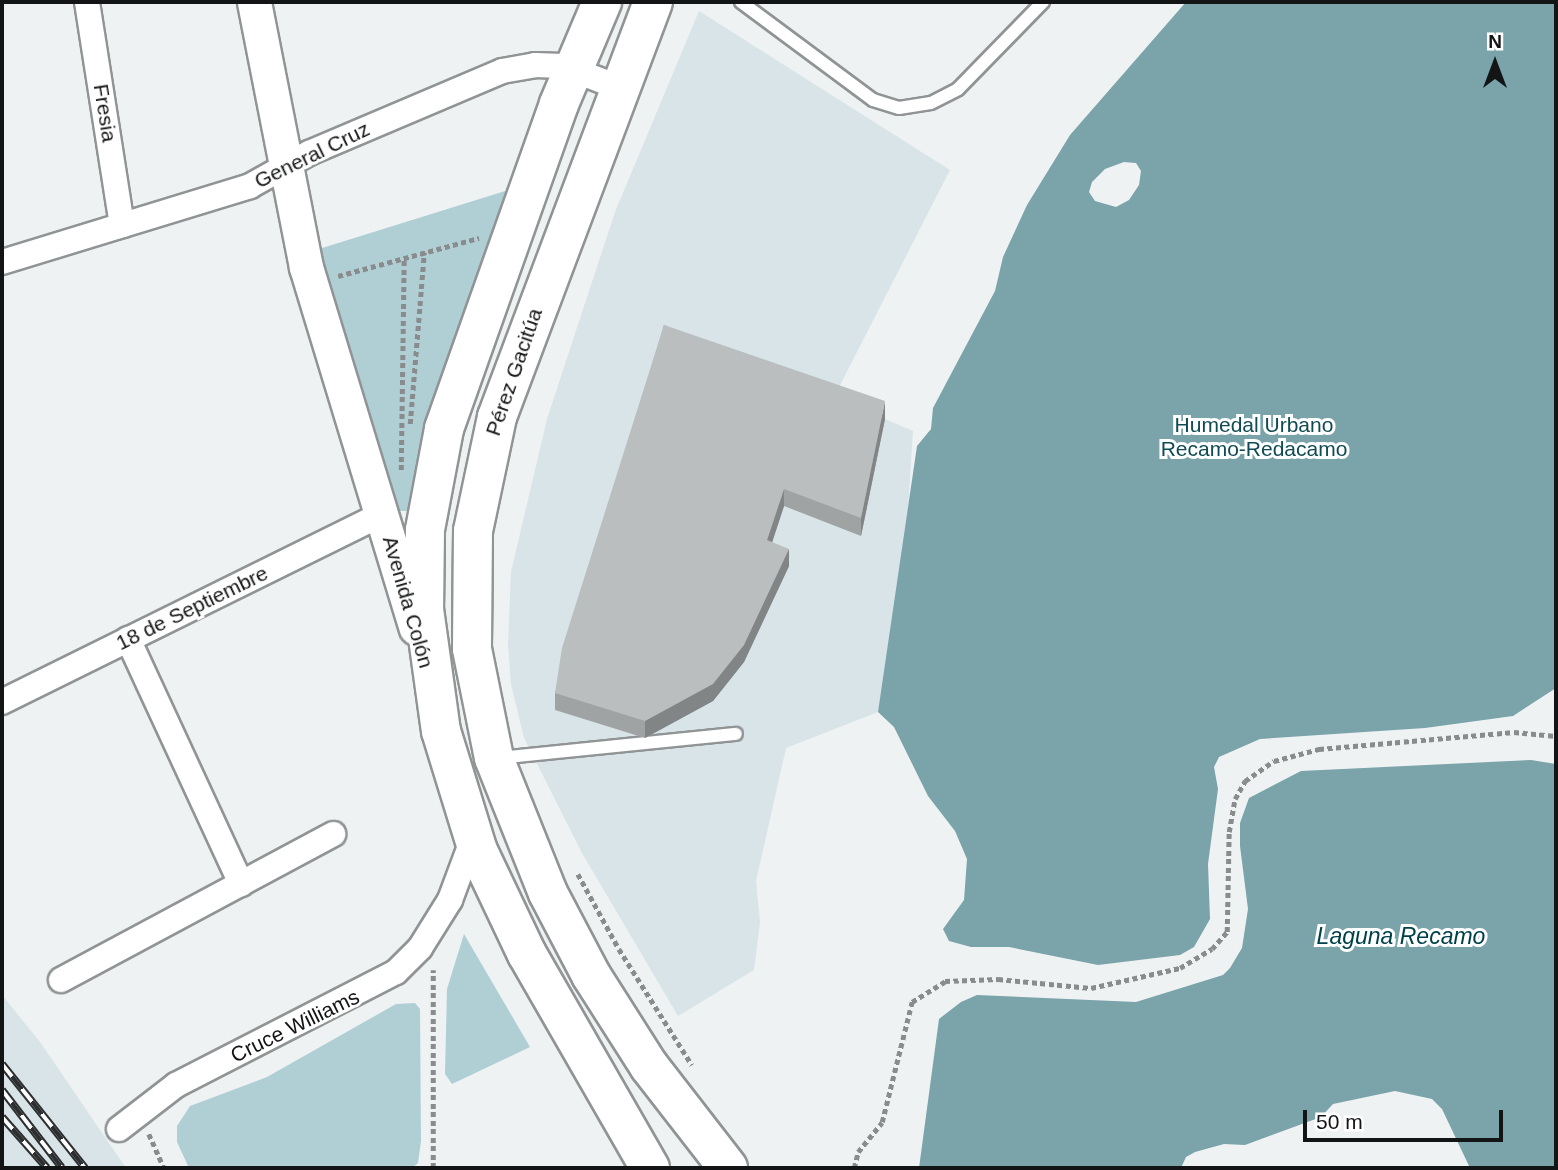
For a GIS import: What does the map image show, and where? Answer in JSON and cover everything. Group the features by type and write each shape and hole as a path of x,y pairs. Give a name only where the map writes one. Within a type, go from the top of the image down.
{"main road":[{"name":"Avenida Colón","path":"254,2 284,168 320,316 382,514 473,838 495,889 650,1168"},
{"path":"432,688 424,559 436,460 468,352 572,68 602,2"},
{"name":"Pérez Gacitúa","path":"494,758 478,691 470,623 478,493 501,405 618,87 653,2"},
{"path":"494,758 533,862 572,942 649,1066 728,1168"}],"street":[{"name":"Fresia","path":"87,2 122,225"},
{"name":"General Cruz","path":"2,262 250,186 284,168 502,71 535,65 572,68 618,87"},
{"name":"18 de Septiembre","path":"2,702 382,514"},
{"path":"128,639 241,884"},
{"path":"61,980 333,834"},
{"name":"Cruce Williams","path":"119,1129 138,1111 176,1085 383,982 408,961 430,933 450,900 473,838"},
{"path":"450,900 470,888 495,889"}],"lane":[{"path":"741,2 873,100 899,108 931,103 957,89 1042,2"},
{"path":"494,758 736,734"},
{"path":"692,1124 714,1168"},
{"path":"631,1134 663,1168"}],"path":[{"path":"334,277 487,236"},
{"path":"406,471 424,253"},
{"path":"402,485 404,258"},
{"path":"854,1168 858,1152 882,1122 912,1002 925,993 945,981 1091,988 1180,968 1212,949 1227,932 1229,832 1235,799 1245,781 1274,761 1319,749 1514,732 1556,736"},
{"path":"576,871 619,949 700,1077"},
{"path":"430,933 433,1168"},
{"path":"138,1111 164,1168"}],"shaded area":[{"path":"699,11 950,170 834,397 913,431 904,572 878,712 786,748 756,881 760,922 754,970 678,1016 582,853 524,738 511,684 508,644 511,572 547,419 615,212"},
{"path":"515,188 413,511 398,511 346,359 319,249"},
{"path":"464,934 530,1047 452,1084 445,1074 447,989"},
{"path":"2,995 40,1042 126,1168 2,1168"},
{"path":"415,1003 420,1009 421,1141 418,1163 412,1168 189,1168 177,1142 177,1126 190,1106 267,1077 396,1004"}],"water":[{"name":"Humedal Urbano Recamo-Redacamo","path":"1186,2 1556,2 1556,688 1513,716 1425,728 1260,739 1219,757 1214,767 1218,789 1208,864 1210,919 1194,947 1180,955 1098,965 1009,947 971,947 949,941 943,929 964,900 967,859 955,831 928,796 894,727 878,712 917,446 931,429 933,408 995,291 1003,257 1027,205 1070,135","holes":["1124,162 1136,163 1141,171 1139,185 1129,200 1116,207 1095,201 1089,192 1092,182 1105,169"]},
{"name":"Laguna Recamo","path":"1531,760 1556,764 1556,1168 1470,1168 1442,1109 1432,1099 1395,1091 1333,1104 1321,1117 1245,1145 1224,1144 1195,1152 1186,1157 1181,1168 919,1168 939,1019 961,1002 977,995 1136,1002 1223,975 1230,968 1242,948 1248,909 1240,846 1240,823 1249,798 1301,771"}],"building":[{"path":"664,325 885,401 861,518 784,489 767,540 789,549 744,645 713,684 645,721 555,693 562,648"}],"railway":[{"path":"2,1064 85,1168"},
{"path":"2,1090 62,1168"},
{"path":"2,1117 47,1168"}]}
